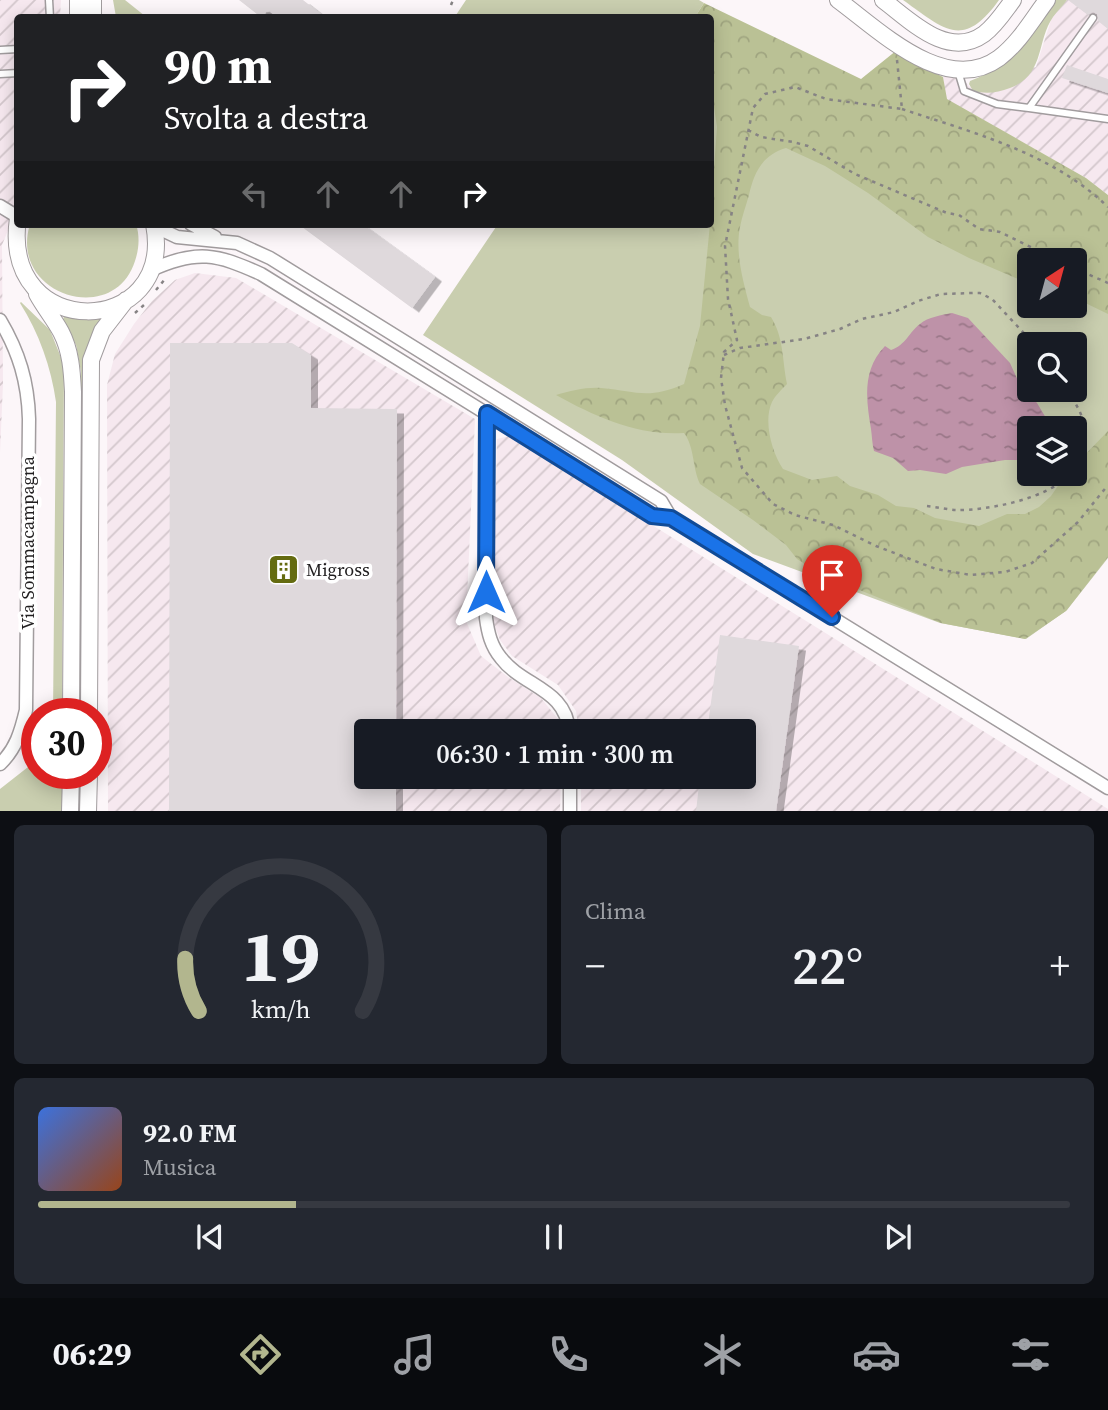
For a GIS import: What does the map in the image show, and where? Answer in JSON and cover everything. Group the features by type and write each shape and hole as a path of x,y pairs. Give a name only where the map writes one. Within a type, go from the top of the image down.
{"street":[{"path":"838,0 923,61 958,70 983,67 999,58 1016,42 1047,0"},
{"path":"883,0 931,35 956,43 984,34 1013,0"},
{"path":"15,228 13,237 15,258 23,278 61,331 70,354 73,392 71,698"},
{"path":"95,698 91,360 102,331 126,300 141,286 150,270 156,248 154,228"},
{"path":"160,228 177,237 237,243 270,258 661,501 671,518"},
{"path":"198,228 224,242"},
{"path":"150,270 172,260 200,255 230,260 261,274 652,516 671,518 1108,788"},
{"path":"37,294 57,307 80,313 105,310 126,300"},
{"name":"Via Sommacampagna","path":"0,320 17,350 25,377 29,419 26,710 20,733 9,755 0,764"},
{"path":"487,413 486,618 489,639 502,660 556,698 565,711 567,719"},
{"path":"70,811 71,789"},
{"path":"88,811 92,789"},
{"path":"570,789 570,811"}],"lane":[{"path":"1028,108 1093,18"},
{"path":"958,70 964,91 996,104 1108,119"}],"path":[{"path":"451,5 453,0"},
{"path":"902,109 897,60 904,48"},
{"path":"1108,207 1086,186 1046,163 1007,145 902,109 826,99 795,87 765,94 753,108 725,246 728,299 737,340 724,352 721,378 725,405 742,468 774,504 796,515 833,525 876,546 936,569 971,575 1005,572 1032,563 1078,522 1108,485"},
{"path":"748,130 761,137 808,146 855,174 947,213 959,215 979,229 1000,232 1033,248"},
{"path":"1087,274 1108,283"},
{"path":"155,291 169,275"},
{"path":"724,355 740,348 804,338 840,329 862,319 894,312 941,294 980,293 992,299 1023,332"},
{"path":"132,316 149,301"},
{"path":"927,506 955,510 985,508 1029,497 1054,486"}],"shaded area":[{"path":"0,0 61,0 60,14 14,14 14,216 2,245 3,384 0,453"},
{"path":"1067,0 1108,0 1108,195 1086,178 946,99 943,77 960,77 970,87 1036,67 1052,17"},
{"path":"195,273 236,278 475,419 466,621 481,656 541,698 558,719 354,719 354,789 561,789 560,811 108,811 108,789 112,789 112,698 108,698 107,385 115,354 152,301 175,280"},
{"path":"509,436 1108,811 581,811 581,789 756,789 756,719 577,719 576,711 558,685 512,656 500,640 493,621 497,439"}],"green space":[{"path":"113,0 125,0 142,14 115,14"},
{"path":"466,0 699,0 704,3 697,14 457,14"},
{"path":"903,0 999,0 975,25 964,30 953,30 931,20"},
{"path":"1056,0 1067,0 1048,27 1035,66 1029,75 1005,90 987,93 973,91 970,81 1010,58 1029,38"},
{"path":"704,3 861,79 897,50 913,62 943,77 947,99 1086,178 1108,195 1108,314 1087,304 1087,248 1017,248 1017,279 928,237 868,193 825,166 786,148 771,155 760,166 740,227 739,257 750,307 771,317 782,349 787,384 772,402 768,418 772,446 783,469 812,480 837,476 850,486 878,495 896,506 914,508 935,518 979,526 1007,514 1025,514 1039,507 1058,486 1087,486 1087,453 1108,431 1108,557 1066,611 1025,639 941,623 820,574 797,559 786,545 753,520 700,484 690,445 684,433 633,428 586,411 556,395 595,388 651,393 684,384 700,326 710,228 714,228 717,127 714,107 714,14 697,14"},
{"path":"714,57 1108,214 1108,558 1067,610 1026,639 940,623 753,554 622,460 423,335 495,228 714,228"},
{"path":"30,228 137,228 138,233 135,261 124,282 107,293 87,297 66,294 48,285 34,269 27,249"},
{"path":"20,303 50,330 64,365 62,698 53,698 56,402 43,351"},
{"path":"64,316 103,317 94,330 82,698 79,698 81,372 76,345 63,320"},
{"path":"21,773 21,789 62,789 63,811 0,811 0,789"}],"water":[{"path":"952,313 968,318 1010,363 1017,379 1017,402 1036,402 1045,416 1017,416 1017,460 962,467 946,474 908,471 893,458 874,451 868,407 872,365 885,346 891,350 900,345 916,327 935,317"}],"building":[{"path":"239,0 303,0 321,14 272,14 270,11 257,14"},
{"path":"1068,0 1108,0 1108,29 1098,21 1097,14 1093,12 1088,15"},
{"path":"1067,65 1108,79 1108,93 1062,78"},
{"path":"303,228 368,228 435,277 412,308"},
{"name":"Migross","path":"170,343 292,343 311,355 311,408 397,409 396,719 354,719 354,789 396,789 396,811 169,811"},
{"path":"720,635 799,646 776,811 696,811 699,789 756,789 756,719 709,719"}],"place":[{"name":"Migross","path":"283,570"}],"route":[{"path":"486,592 487,413 652,516 671,518 832,617"}]}
